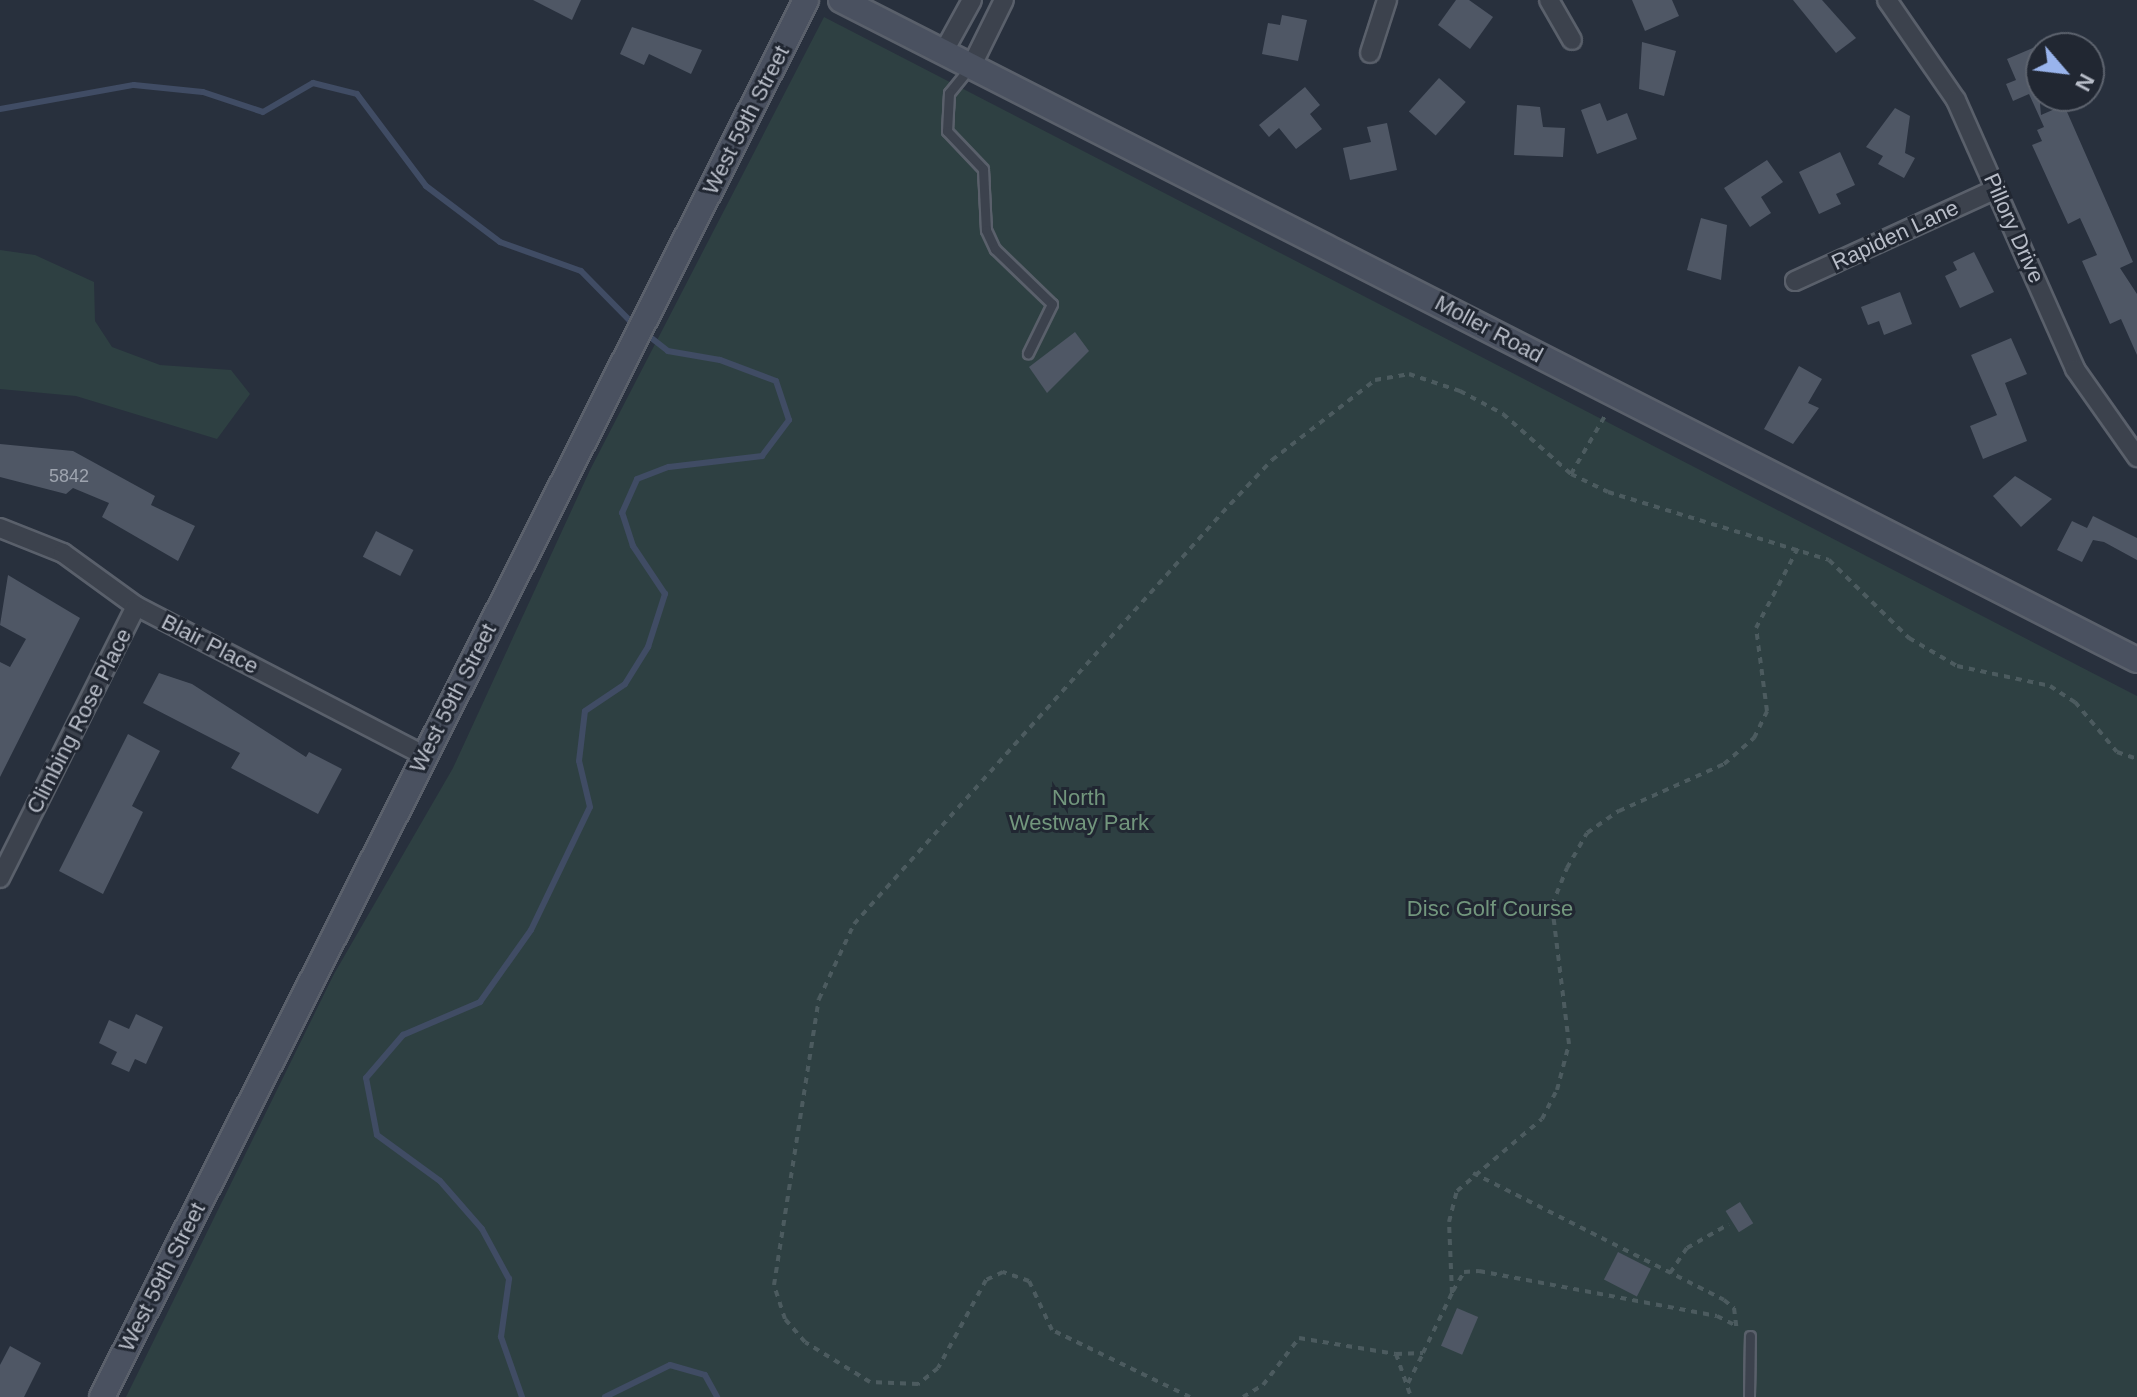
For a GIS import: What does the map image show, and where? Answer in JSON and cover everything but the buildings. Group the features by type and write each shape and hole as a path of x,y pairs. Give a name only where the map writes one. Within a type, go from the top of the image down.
{"street":[{"name":"West 59th Street","path":"102,1397 806,0"},
{"name":"Moller Road","path":"841,0 2137,660"},
{"path":"944,51 972,0"},
{"path":"972,65 1004,0"},
{"path":"1370,53 1387,0"},
{"path":"1549,0 1572,40"},
{"name":"Pillory Drive","path":"1887,0 1956,100 2084,385 2137,457"},
{"name":"Rapiden Lane","path":"1795,281 1996,189"},
{"name":"Blair Place","path":"0,528 63,553 136,606 424,755"},
{"name":"Climbing Rose Place","path":"0,878 136,606"}],"lane":[{"path":"972,65 949,93 947,131 983,169 986,230 995,249 1052,304 1028,353"},
{"path":"1749,1397 1750,1336"}],"path":[{"path":"1190,1397 1052,1330 1029,1281 1003,1272 986,1280 938,1368 918,1384 870,1382 805,1342 785,1319 774,1285 830,966 854,924 1222,513 1272,460 1375,380 1409,374 1460,391 1503,414 1571,474 1608,492 1799,546 1829,560 1909,638 1957,666 2050,686 2075,702 2117,752 2137,759"},
{"path":"1571,474 1617,395"},
{"path":"1452,1293 1449,1222 1457,1191 1473,1173 1542,1119 1557,1090 1569,1044 1552,905 1567,868 1587,833 1619,811 1724,764 1754,738 1767,711 1756,628 1799,546"},
{"path":"1473,1173 1734,1308 1737,1340"},
{"path":"1670,1273 1687,1248 1729,1224"},
{"path":"1408,1383 1464,1272 1479,1271 1717,1316 1737,1326"},
{"path":"1243,1397 1263,1385 1299,1338 1396,1354 1423,1353"},
{"path":"1396,1354 1411,1397"}],"green space":[{"name":"North Westway Park","path":"824,17 2137,696 2137,1397 126,1397 334,974 453,768 590,470"},
{"path":"0,250 35,255 94,282 95,321 112,347 160,365 231,370 250,394 217,439 76,396 0,389"}],"waterway":[{"path":"0,109 134,85 203,92 263,112 313,83 357,94 426,186 500,242 581,271 635,326"},
{"path":"522,1397 501,1337 509,1279 482,1229 440,1181 377,1135 366,1078 403,1035 480,1002 531,930 590,807 579,761 585,711 625,684 648,647 665,594 633,546 622,513 637,479 669,467 762,456 789,420 776,381 720,360 668,351 644,332"},
{"path":"605,1397 670,1365 705,1375 717,1397"}],"park label":[{"name":"Disc Golf Course","path":"1490,909"}]}
